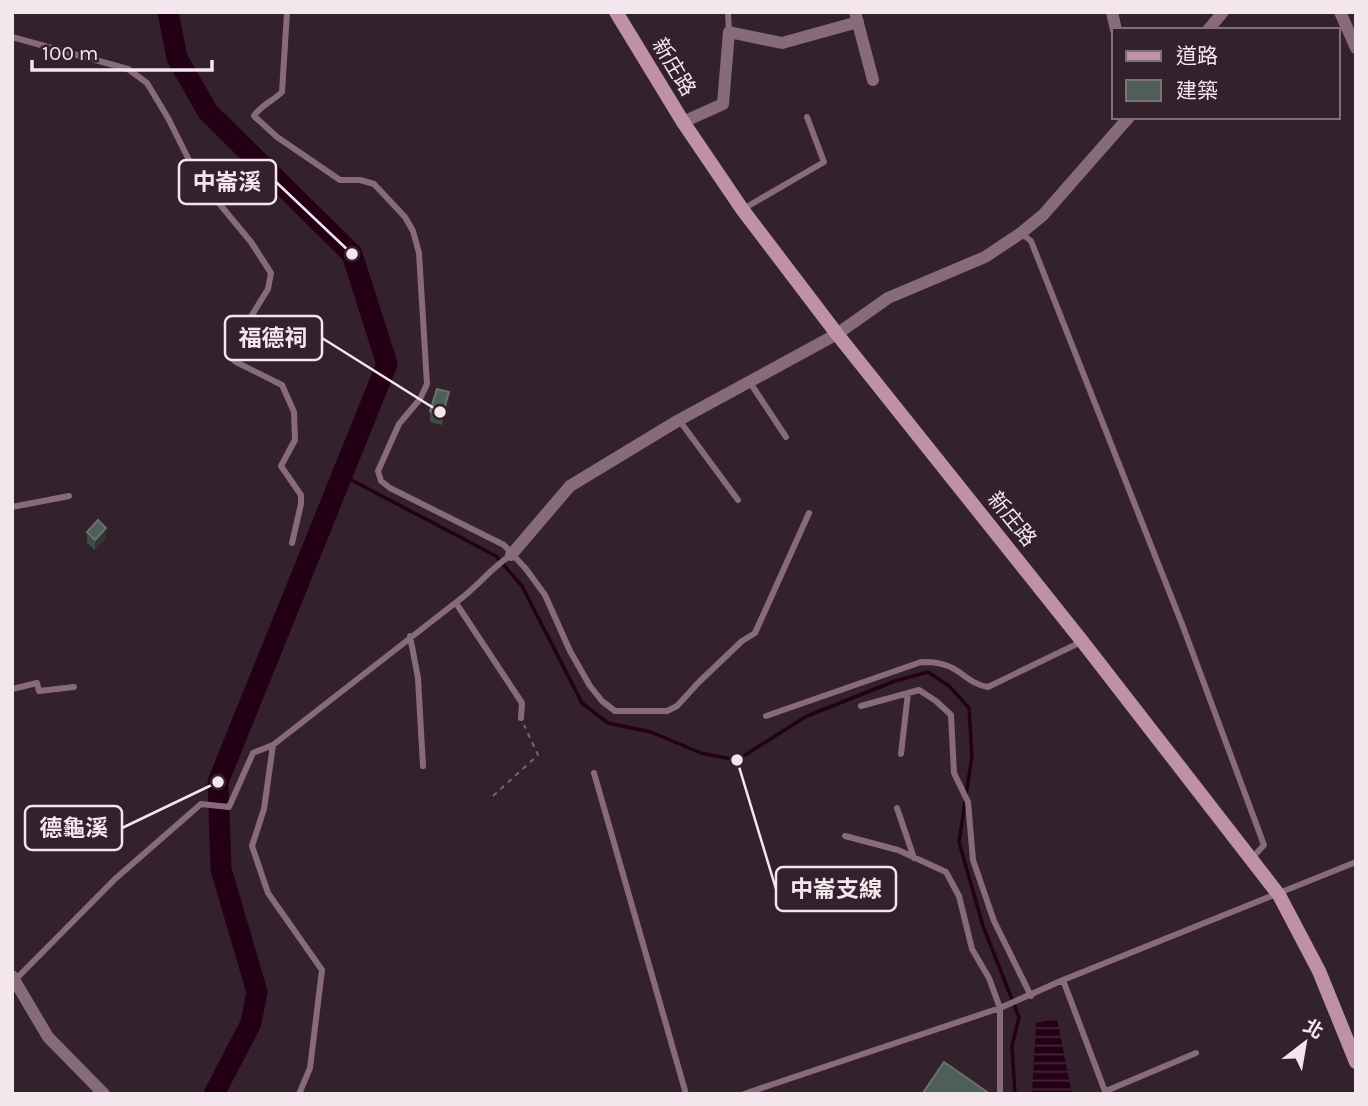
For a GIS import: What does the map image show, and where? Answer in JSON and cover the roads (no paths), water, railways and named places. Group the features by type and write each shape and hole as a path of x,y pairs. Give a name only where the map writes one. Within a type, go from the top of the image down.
{"street":[{"name":"新庄路","path":"616,12 683,122 742,209 837,334 1082,641 1279,895 1319,971 1356,1062"},
{"path":"1210,28 1223,12"},
{"path":"1340,12 1356,48"},
{"path":"683,122 723,104 729,32 782,43 856,17 873,80"},
{"path":"511,555 570,486 679,420 837,334 888,298 985,257 1021,233 1043,215 1127,119"},
{"path":"13,979 48,1037 104,1094"}],"lane":[{"path":"287,12 282,92 258,109 254,116 270,132 317,163 331,176 340,180 360,180 379,188 405,217 413,231 419,253 427,384 420,399 399,424 378,471 381,481 504,545 545,595 570,651 602,701 615,711 667,711 677,706 699,682 755,633 809,513"},
{"path":"728,12 729,32"},
{"path":"12,37 128,69 147,83 198,178 251,242 271,273 268,289 230,351 231,358 282,385 294,412 295,440 281,466 301,495 292,543"},
{"path":"742,209 824,162 807,117"},
{"path":"1021,233 1031,242 1036,254 1231,752 1264,845 1252,858"},
{"path":"749,382 786,437"},
{"path":"679,420 738,500"},
{"path":"12,507 69,496"},
{"path":"13,979 115,879 201,804 229,807 253,753 273,744 456,603 496,564 511,555"},
{"path":"456,603 523,703 521,718"},
{"path":"410,636 418,678 422,766"},
{"path":"766,716 921,662 948,666 971,681 988,687 1082,641"},
{"path":"12,689 37,683 39,691 74,687"},
{"path":"861,706 919,690 951,715 954,773 968,802 973,860 995,921 1031,996"},
{"path":"901,754 908,693"},
{"path":"273,744 264,809 251,846 268,893 322,970 310,1068 299,1094"},
{"path":"594,774 686,1094"},
{"path":"897,808 914,858"},
{"path":"845,836 898,850 946,872 959,896 972,949 989,978 1000,1008 1000,1094"},
{"path":"744,1094 1000,1008 1356,862"},
{"path":"1063,980 1106,1093 1196,1053"}],"waterway":[{"path":"168,12 177,58 208,112 352,254 387,364 218,782 221,869 257,992 251,1023 214,1094"},
{"path":"342,475 496,556 522,586 582,703 608,723 651,732 701,753 737,760 807,716 895,681 928,672 949,686 969,708 972,756 959,842 983,926 1019,1017 1012,1046 1015,1094"}],"place":[{"name":"中崙溪","path":"352,254"},
{"name":"福德祠","path":"440,412"},
{"name":"中崙支線","path":"737,760"},
{"name":"德龜溪","path":"218,782"}]}
